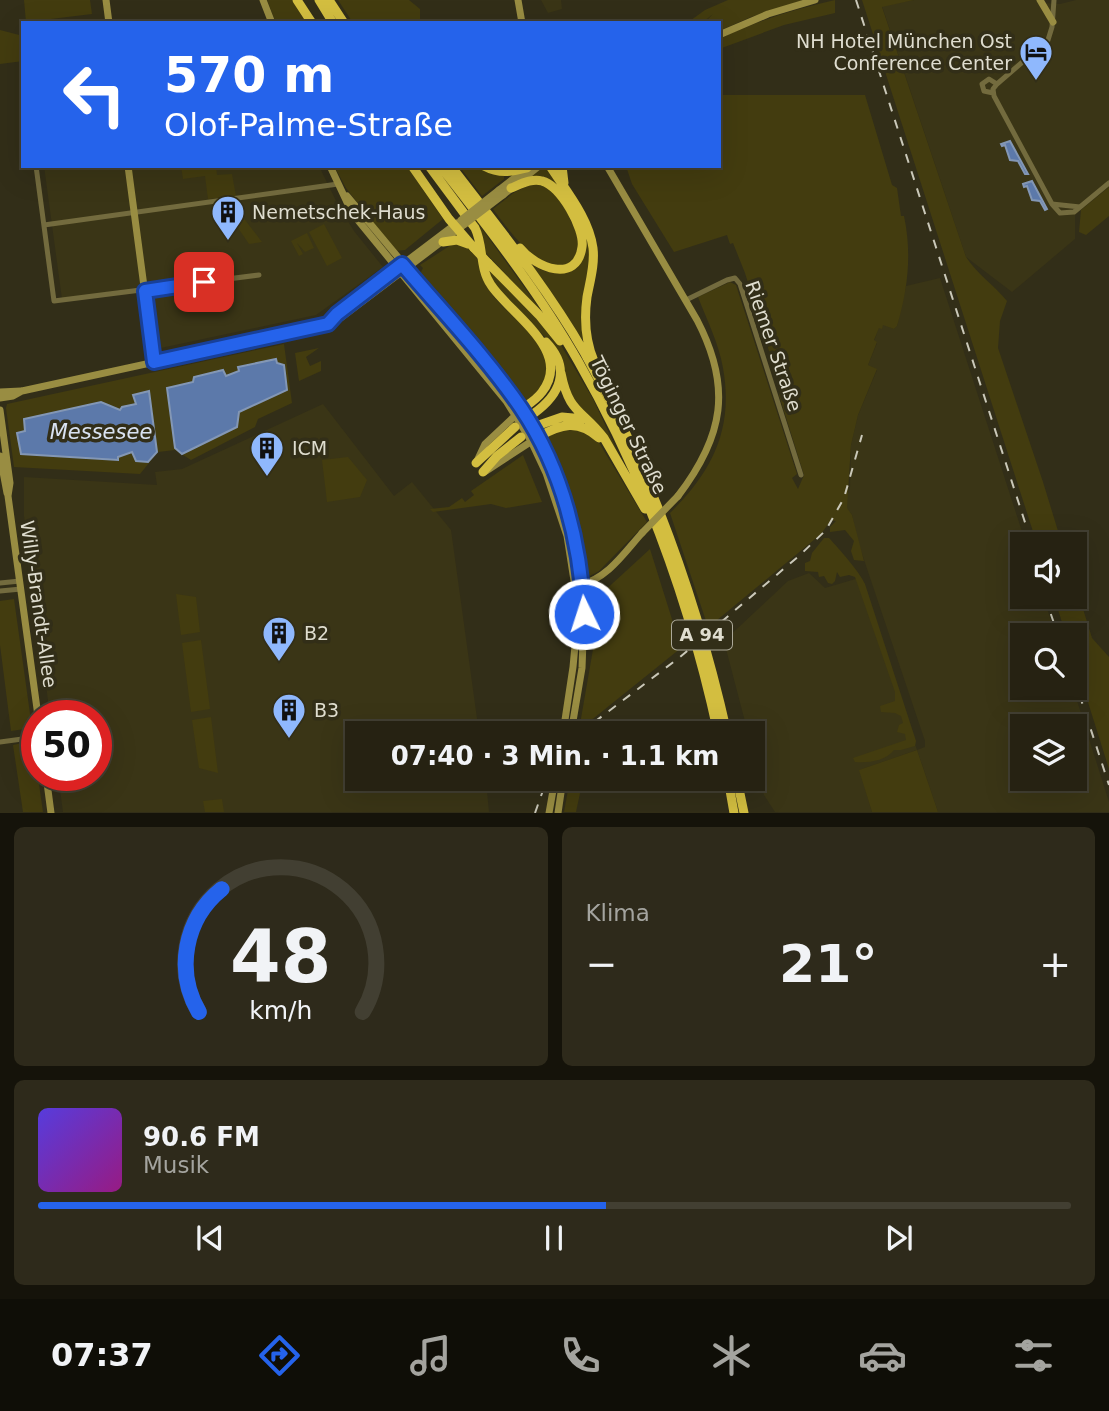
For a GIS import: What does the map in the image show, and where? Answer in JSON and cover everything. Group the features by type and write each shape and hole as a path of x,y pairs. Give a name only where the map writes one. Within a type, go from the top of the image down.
{"highway":[{"path":"297,0 311,21"},
{"path":"319,0 333,21"},
{"path":"329,0 343,21"},
{"path":"414,168 460,224 474,248"},
{"path":"430,168 475,228 481,246 483,267 491,286 554,352 566,396 573,408 596,428 609,447 661,538"},
{"name":"Töginger Straße","path":"442,168 532,288 578,359 623,446 661,538 692,632 715,721"},
{"name":"Töginger Straße","path":"453,168 564,321 604,389 641,465 673,545 704,642 724,721"},
{"path":"488,168 508,172 524,168"},
{"path":"551,168 584,220 593,247 585,319 587,340 604,389"},
{"path":"562,168 568,195"},
{"path":"501,231 512,238 529,258 548,269 568,267 581,252 583,240 579,227 554,187 537,180 511,188"},
{"path":"443,242 463,241 474,248 578,359"},
{"path":"519,412 542,393 548,378 548,354 535,331"},
{"path":"533,414 555,394 561,373"},
{"path":"539,425 562,417 585,420"},
{"path":"535,439 554,428 575,424 586,428 609,447"},
{"path":"476,463 515,427"},
{"path":"483,472 497,456 521,437"},
{"path":"730,791 734,813"},
{"path":"739,791 744,813"}],"main road":[{"path":"106,0 109,21"},
{"path":"263,0 271,21"},
{"path":"518,0 519,21"},
{"path":"721,34 768,14 815,0"},
{"path":"1040,0 1053,22"},
{"path":"128,168 154,362"},
{"path":"331,168 352,213 519,412 559,481 571,518 584,614 582,668 573,721"},
{"path":"0,392 22,391 328,324 337,314 501,192 527,168"},
{"path":"501,192 511,188 536,168"},
{"path":"579,586 593,582 605,574 678,496 706,455 715,428 719,401 712,351 686,300 608,168"},
{"path":"401,269 443,242 460,224"},
{"path":"479,362 506,401 519,412"},
{"path":"0,398 22,391"},
{"path":"504,426 506,401"},
{"name":"Willy-Brandt-Allee","path":"0,410 10,483 8,496"},
{"path":"476,463 485,444 519,412"},
{"path":"483,472 535,439"},
{"name":"Willy-Brandt-Allee","path":"0,456 36,700"},
{"path":"564,721 573,667 579,586"},
{"path":"48,791 51,813"},
{"path":"549,813 553,791"},
{"path":"558,813 561,791"}],"street":[{"path":"993,93 997,84 1048,40 1053,22 1054,0"},
{"path":"997,84 989,79 983,83 984,91 993,93 1052,204 1062,214 1071,214 1109,183"},
{"path":"36,168 54,301 259,275"},
{"path":"44,225 338,184"},
{"name":"Riemer Straße","path":"686,300 727,280 735,278 740,284 801,475"},
{"path":"0,583 21,585"},
{"path":"0,591 21,585"},
{"path":"0,742 21,739"}],"shaded area":[{"path":"24,0 90,0 92,14 26,21"},
{"path":"267,0 292,0 305,21 275,21"},
{"path":"338,0 409,0 420,9 420,21 352,21"},
{"path":"541,0 561,0 562,9 548,13"},
{"path":"728,0 803,0 721,30 721,21 706,21 713,14 704,21 690,21 705,10"},
{"path":"835,0 835,13 784,25 721,48 721,38 805,7"},
{"path":"862,0 914,0 882,7 966,257 1007,301 1000,321 998,348 1058,532 1033,532"},
{"path":"914,0 1037,0 1060,4 1076,0 1109,0 1109,187 1075,215 1075,239 1012,292 966,257 882,6"},
{"path":"0,30 21,35 21,61 0,64"},
{"path":"721,95 865,95 892,185 897,188 901,216 904,216 908,257 904,298 897,326 894,329 883,325 874,340 877,342 868,365 877,369 858,415 851,445 847,508 852,515 864,561 854,560 851,551 854,541 845,530 830,532 830,527 836,521 831,520 821,534 710,626 706,621 670,513 698,482 708,465 722,430 725,411 726,390 721,359 698,297 730,282 736,285 797,474 792,478 798,489 804,475 779,395 781,390 733,243 730,244 727,235 674,252 632,184 627,168 721,168"},
{"path":"44,168 320,168 354,231 383,267 316,315 156,349 148,286 62,299"},
{"path":"181,168 216,168 217,175 232,174 236,196 208,199 205,176 183,179"},
{"path":"335,168 408,168 443,219 405,250 395,251 346,188"},
{"path":"461,168 486,168 504,175 504,179 482,196"},
{"path":"541,168 548,169 579,219 588,241 591,252 586,345 532,265 551,273 570,270 583,257 585,251 586,239 582,228 560,190 525,180"},
{"path":"543,183 553,190 564,206 581,243 572,260 562,267 549,266 536,258 511,233 493,209 521,189"},
{"path":"1109,187 1109,216 1086,235 1079,232 1081,210"},
{"path":"236,208 262,242 249,244 225,209"},
{"path":"477,222 548,320 484,251 474,223"},
{"path":"324,224 342,258 327,266 309,232"},
{"path":"307,233 314,248 305,252 297,243 303,254 299,256 291,241"},
{"path":"454,243 468,247 473,252 494,297 541,346 547,371 538,390 526,402 520,402 468,333 419,276 423,268 420,265"},
{"path":"487,266 559,342 593,399 631,480 574,404 551,343 495,287"},
{"path":"940,278 1022,532 1010,532 1010,609 1047,609 1052,623 1010,623 1010,700 1077,700 1081,714 1010,714 1010,791 1087,791 1087,732 1109,802 1109,812 938,812 917,750 925,747 925,741 856,536 852,515 847,509 851,445 858,415 877,370 868,365 877,343 874,341 879,327 883,324 894,329 897,326 906,286"},
{"path":"284,344 292,403 258,419 255,427 191,460 175,450 158,452 140,474 14,467 7,404"},
{"path":"319,348 306,357 310,366 321,361 321,371 299,381 295,353"},
{"path":"323,404 394,496 412,482 451,530 477,721 345,721 345,791 487,791 489,812 63,812 60,791 112,791 112,700 48,700 24,516 24,477 157,485 155,472 182,469"},
{"path":"578,428 598,441 647,522 599,571 590,576 583,566 543,441 553,432"},
{"path":"523,455 542,502 506,508 491,504 433,512 430,509 449,507 462,498 465,502 474,495 471,491"},
{"path":"348,457 367,480 360,497 327,502 322,460"},
{"path":"824,538 829,538 838,548 865,584 916,741 915,746 894,750 886,757 876,760 855,762 853,758 906,740 905,734 897,732 899,725 903,723 901,716 895,713 881,712 880,706 895,701 895,692 855,577 840,577 837,572 832,584 828,583 824,576 819,577 818,572 805,571 805,563 810,561 812,553"},
{"path":"650,549 681,648 590,721 581,721 595,638 596,614 601,594"},
{"path":"809,573 825,588 859,578 917,750 860,770 872,812 775,812 763,791 765,721 745,721 724,641 788,581"},
{"path":"176,594 196,597 200,632 181,635"},
{"path":"14,599 28,700 21,700 21,730 11,731 0,645 0,601"},
{"path":"1058,609 1083,609 1092,638 1109,657 1109,769 1087,699 1087,623 1062,623"},
{"path":"201,640 210,709 191,712 182,643"},
{"path":"211,717 218,773 199,768 192,720"},
{"path":"21,743 21,791 40,791 43,812 23,812 13,745"},
{"path":"917,750 938,812 872,812 859,770"},
{"path":"568,791 580,791 576,812 564,812"},
{"path":"222,799 224,812 205,812 203,801"}],"water":[{"path":"1010,141 1028,174 1025,174 1018,161 1010,160 1005,145 1001,144"},
{"path":"1032,181 1047,209 1045,210 1040,201 1032,200 1027,186 1024,187 1023,184"},
{"name":"Messesee","path":"276,359 277,363 284,365 287,390 239,412 237,427 182,454 175,448 167,388 193,382 194,377 223,370 226,376 239,371 238,367"},
{"name":"Messesee","path":"149,391 157,452 148,462 136,461 132,452 118,457 118,460 21,454 17,433 25,431 24,419 101,402 120,410 122,407 136,404 133,395"}],"railway":[{"path":"856,0 1028,532"},
{"path":"596,721 680,657 826,530 844,498 862,435"},
{"path":"1049,609 1054,623"},
{"path":"1081,700 1109,785"},
{"path":"535,813 543,791"}],"place":[{"name":"NH Hotel München Ost Conference Center","path":"1036,82"},
{"name":"Nemetschek-Haus","path":"228,242"},
{"name":"ICM","path":"267,478"},
{"name":"B2","path":"279,663"},
{"name":"B3","path":"289,740"}],"route":[{"path":"204,282 145,291 154,362 328,324 402,264 503,383 538,437 559,481 571,518 583,585 584,614"}]}
